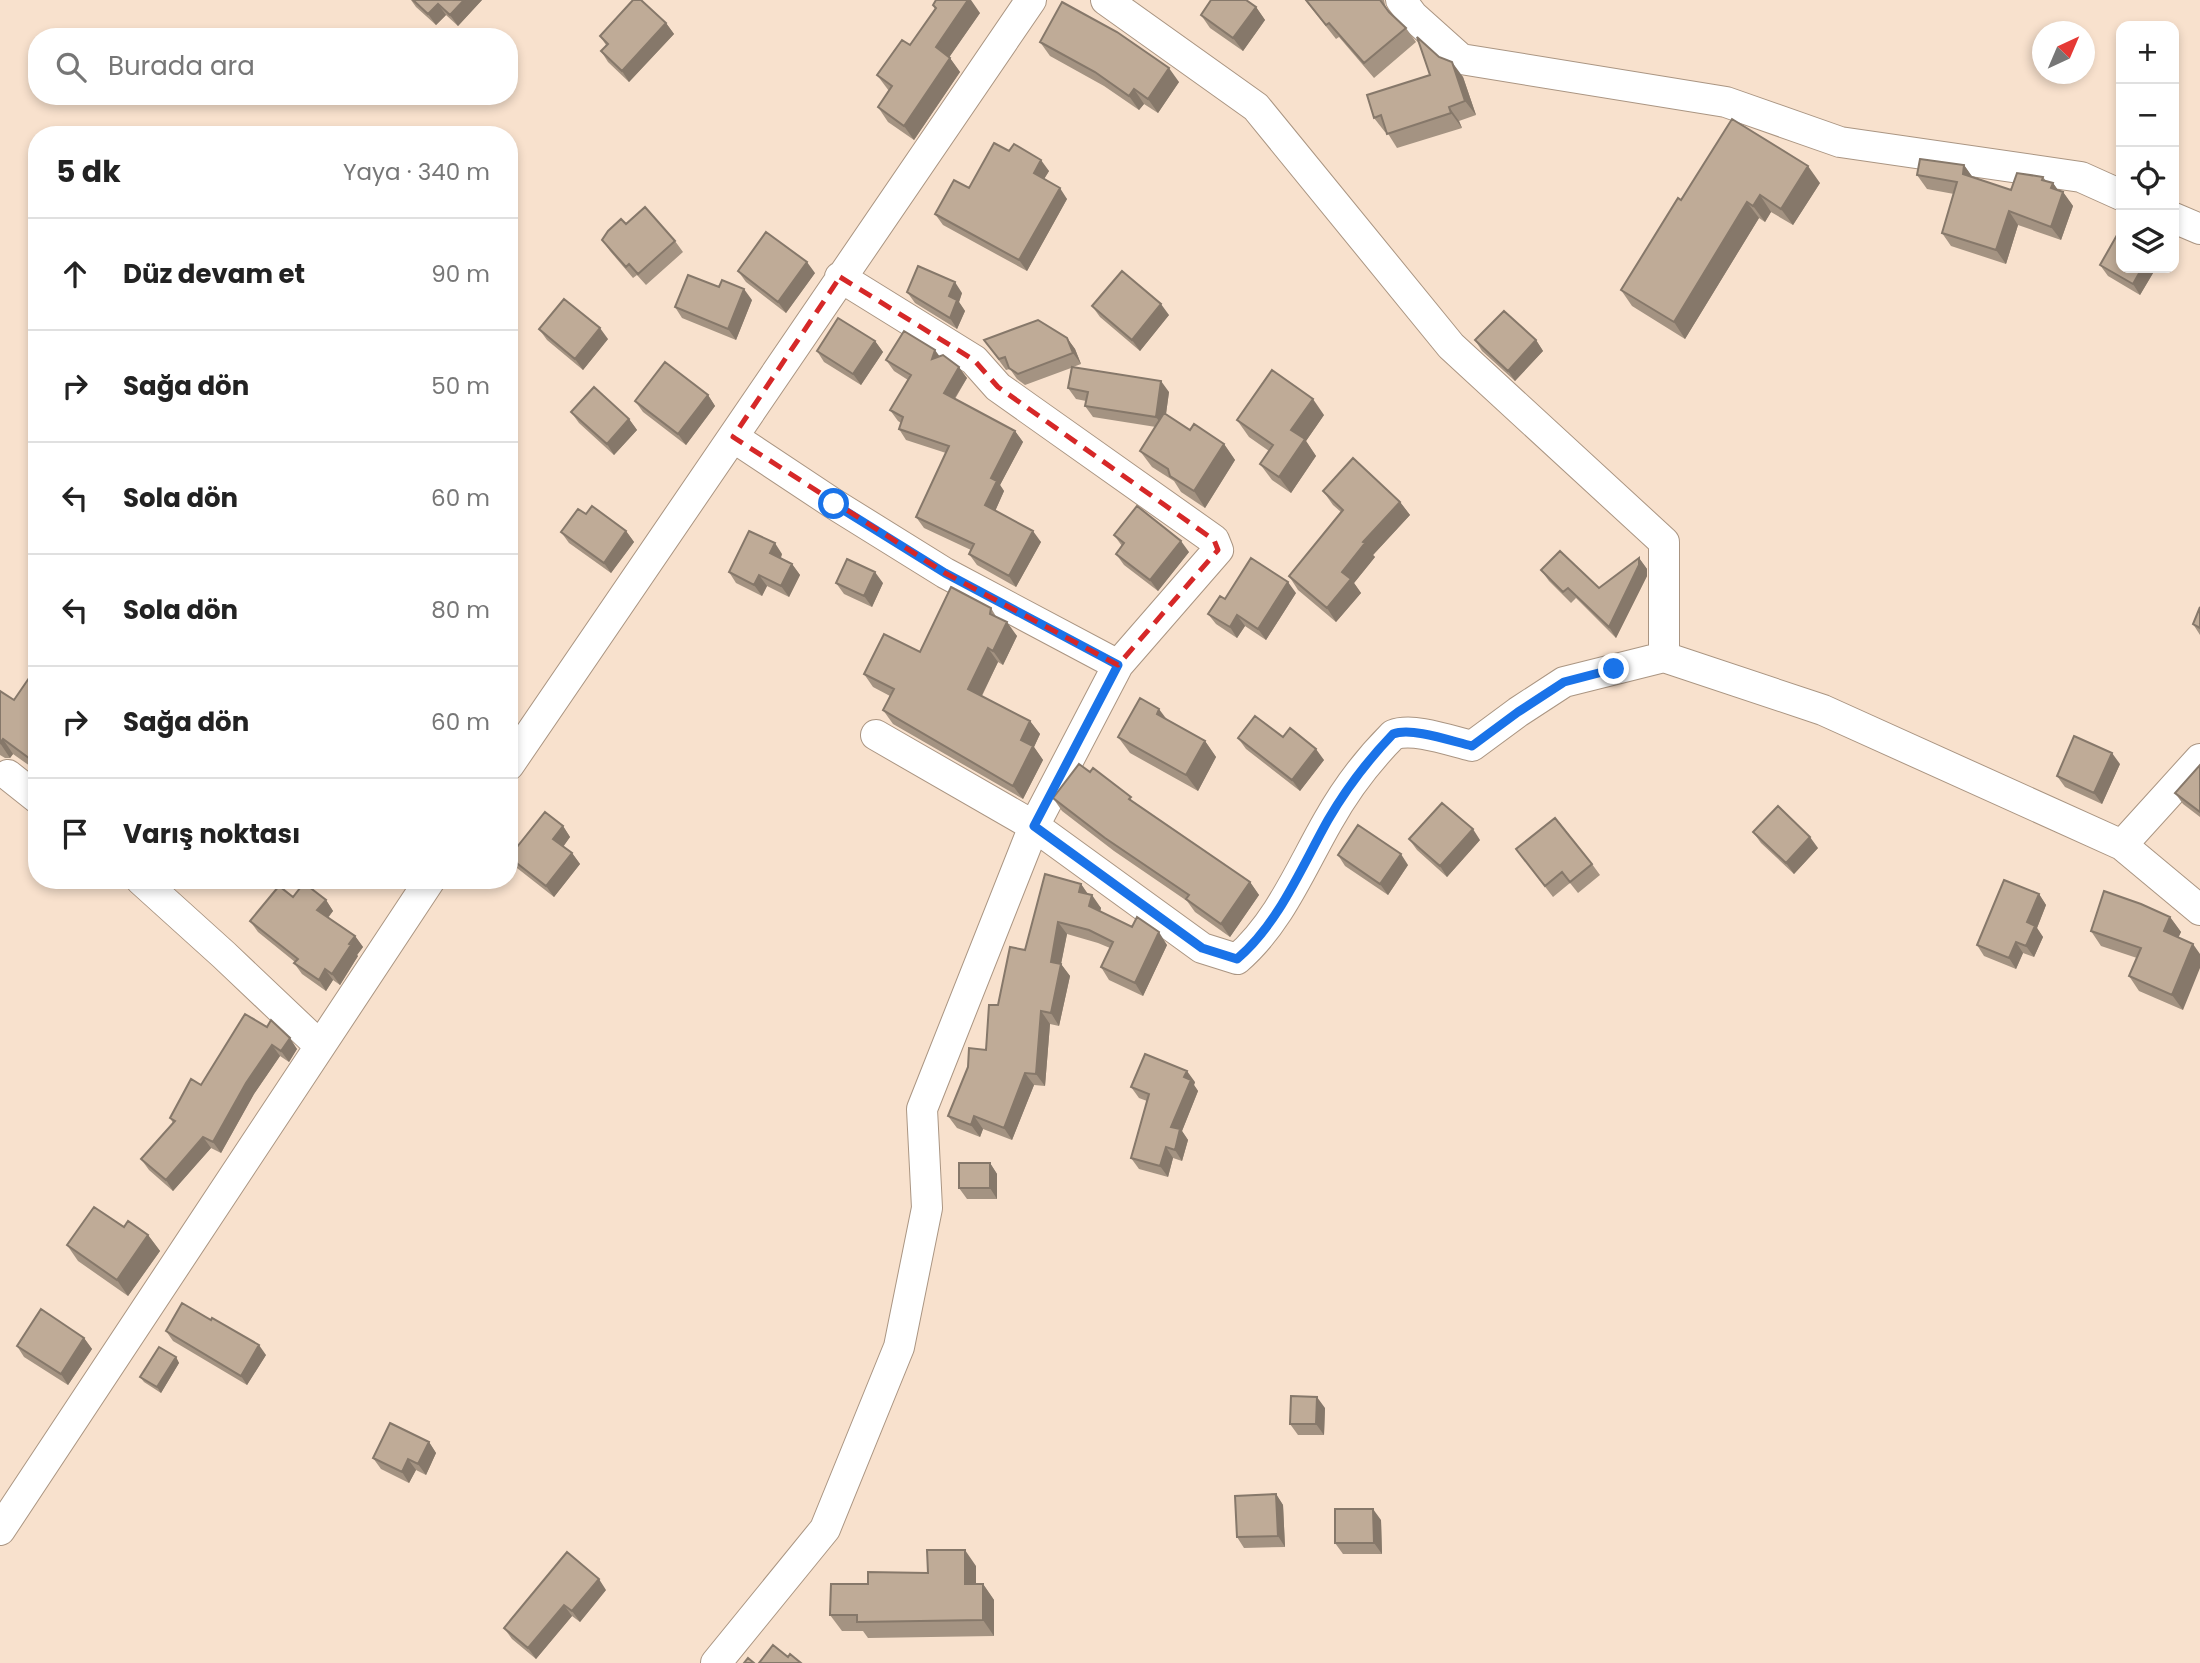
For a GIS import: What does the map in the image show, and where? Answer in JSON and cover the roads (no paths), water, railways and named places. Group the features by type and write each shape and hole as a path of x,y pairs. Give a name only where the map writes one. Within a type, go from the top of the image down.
{"street":[{"path":"518,752 1031,0"},
{"path":"1106,0 1256,107 1451,346 1664,542 1664,657"},
{"path":"1401,0 1413,16 1461,59 1726,102 1840,142 2081,177 2116,193"},
{"path":"2179,220 2200,229"},
{"path":"716,1663 825,1529 899,1347 927,1208 922,1110 1034,826 1118,665 1218,550 1214,540 998,387 974,360 840,277"},
{"path":"733,437 945,573 1118,665"},
{"path":"876,735 1034,826 1202,948 1237,959 1267,927 1330,817 1357,776 1393,734 1414,733 1472,746 1564,682 1664,657 1823,710 2122,845 2200,910"},
{"path":"2122,845 2200,759"},
{"path":"8,775 28,790"},
{"path":"151,889 320,1046"},
{"path":"0,1530 424,889"}]}
